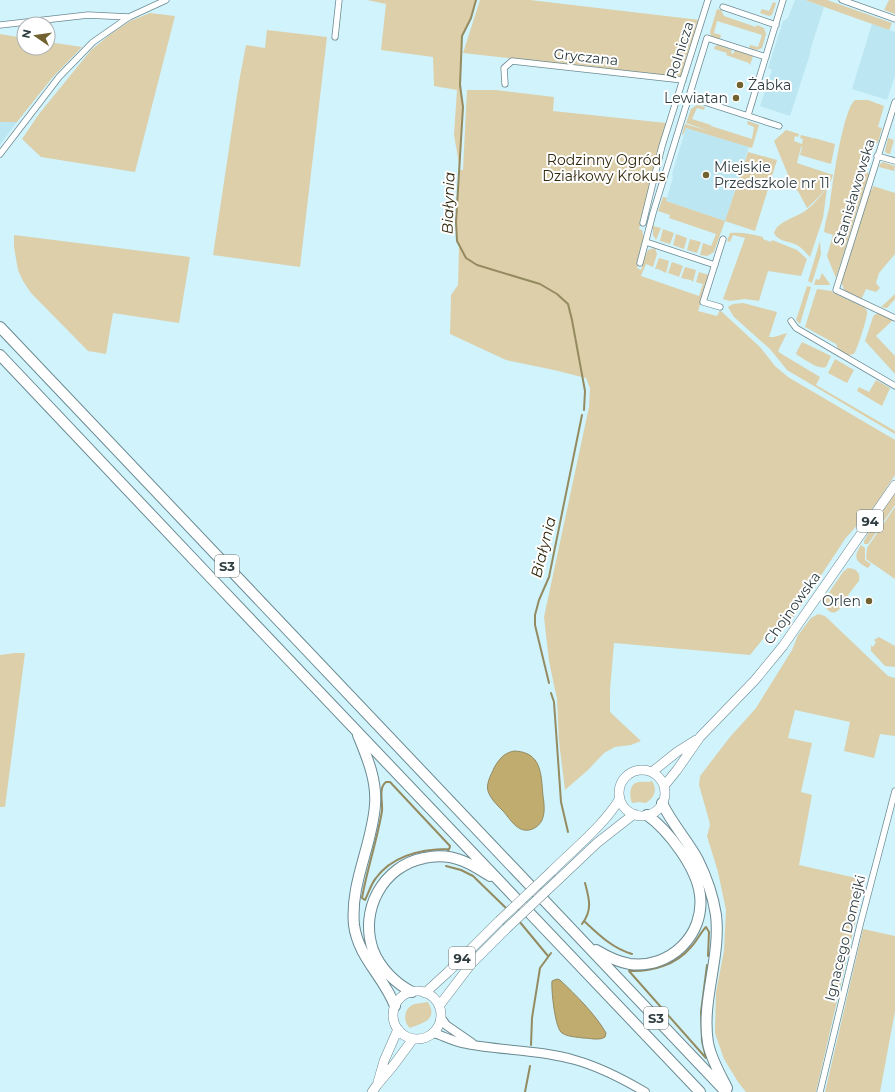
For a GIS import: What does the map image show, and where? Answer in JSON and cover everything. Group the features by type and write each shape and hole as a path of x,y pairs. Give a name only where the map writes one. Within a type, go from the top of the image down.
{"highway":[{"name":"S3","path":"0,327 727,1092"},
{"name":"S3","path":"0,354 700,1092"},
{"path":"355,729 365,751 373,777 375,805 372,827 357,882 354,901 354,925 357,940 365,957 390,993 395,1006"},
{"path":"662,803 698,860 711,890 714,903 717,933 706,1026 708,1044 727,1092"},
{"path":"586,945 609,958 633,964 649,963 661,960 677,951 690,938 696,928 699,917 700,896 695,875 678,848 664,830 647,815"},
{"path":"412,992 394,980 382,965 373,950 370,935 371,909 381,885 396,870 412,861 440,856 464,861 477,868 504,887"}],"main road":[{"name":"Chojnowska","path":"664,786 700,737 750,686 782,646 895,485"},
{"name":"Chojnowska","path":"652,772 677,752 700,737"},
{"name":"94","path":"425,993 600,823 620,798 620,786 628,775 640,770 652,772"},
{"path":"620,798 625,808 634,814 642,816 656,811 662,803 665,794 664,786 658,776 652,772"},
{"name":"94","path":"439,1006 472,964 506,929 597,843 634,814"},
{"path":"412,992 425,993 434,999 439,1006 441,1018 438,1026 434,1032 423,1039 413,1039 403,1035 398,1029 394,1018 395,1006 403,996 412,992"},
{"path":"441,1018 454,1031 474,1044"},
{"path":"374,1088 398,1029"},
{"path":"434,1032 462,1043 496,1049 539,1053 574,1060 614,1075 645,1092"},
{"path":"374,1088 413,1039"}],"street":[{"path":"0,154 59,77 93,42 129,17 166,0"},
{"path":"335,38 339,0"},
{"name":"Rolnicza","path":"643,223 662,146 708,0"},
{"path":"748,115 783,0"},
{"path":"842,0 895,19"},
{"path":"723,7 776,25"},
{"path":"0,25 88,15 129,17"},
{"path":"640,263 653,213 707,38 766,57"},
{"name":"Gryczana","path":"505,84 504,68 512,61 683,80"},
{"path":"678,94 689,95 779,126"},
{"name":"Stanisławowska","path":"894,317 836,290 895,102"},
{"path":"877,156 895,161"},
{"path":"720,307 703,302 723,239"},
{"path":"646,242 715,266"},
{"path":"791,321 796,328 895,386"},
{"name":"Ignacego Domejki","path":"820,1092 860,925 895,791"}],"shaded area":[{"path":"795,0 805,0 824,7 790,116 760,106 772,70 768,68 783,21 788,18"},
{"path":"872,24 895,32 895,76 887,100 852,89"},
{"path":"0,122 17,122 0,145"},
{"name":"Miejskie Przedszkole nr 11","path":"686,128 749,147 725,221 666,201 673,177 672,174"},
{"path":"514,751 523,752 530,755 535,760 542,780 544,815 540,824 530,830 523,830 514,824 490,796 488,791 488,782 496,765 505,755"},
{"path":"557,979 560,980 579,998 591,1012 606,1033 605,1037 597,1039 583,1038 562,1033 555,1017 552,992 552,981"}],"green space":[{"path":"367,0 476,0 471,18 462,36 460,85 463,107 460,170 454,135 457,90 434,86 433,57 381,50 386,4"},
{"path":"480,0 530,0 700,20 692,45 690,46 690,52 682,78 463,53"},
{"path":"805,0 827,0 892,23 889,30"},
{"path":"889,0 895,0 895,14 884,10"},
{"path":"773,2 776,3 772,15 769,16 760,13 762,9 769,11"},
{"path":"717,9 721,10 724,16 756,27 757,25 764,28 766,34 762,48 757,50 749,48 750,45 758,47 762,35 717,21 714,33 721,35 720,39 711,36 710,32"},
{"path":"150,13 175,16 135,172 41,157 22,139 39,114 91,50 130,21"},
{"path":"267,30 327,37 300,267 213,255 246,45 265,48"},
{"path":"0,34 16,37 16,56 56,56 56,43 82,47 52,78 17,122 0,122"},
{"path":"718,45 732,50 731,53 733,54 735,50 753,56 750,65 749,63 726,55 727,53 714,49 715,46"},
{"name":"Rodzinny Ogród Działkowy Krokus","path":"467,90 496,90 554,97 553,111 666,123 639,229 642,230 644,240 637,268 641,270 642,263 648,250 655,248 657,254 653,267 646,264 641,276 699,296 703,284 696,282 699,272 709,275 698,311 717,316 720,310 760,347 775,366 788,377 895,440 895,475 876,504 845,539 789,624 785,627 771,629 750,655 614,643 610,690 610,712 641,741 631,745 615,747 604,753 588,770 565,790 559,741 557,699 549,661 544,617 589,407 590,388 586,378 506,360 450,334 451,295 458,285 459,246 457,241 456,222 460,170 463,170"},
{"path":"855,100 868,100 884,106 878,127 882,128 878,143 872,142 864,168 869,174 836,278 827,256 833,235 824,232 842,132 846,118"},
{"path":"697,105 705,107 704,110 697,108 692,119 711,125 709,131 686,123 691,109"},
{"path":"748,121 759,125 752,148 686,128 683,135 682,134 685,124 709,131 711,126 752,139 754,127 747,124"},
{"path":"786,130 799,134 798,137 795,136 794,141 802,144 803,139 800,138 801,135 813,138 812,140 814,138 835,144 831,164 800,155 801,147 797,163 833,175 826,189 807,208 791,182 774,141"},
{"path":"888,138 894,140 890,154 886,153 885,151"},
{"path":"748,152 777,160 755,231 725,221"},
{"path":"883,162 895,166 894,171 879,167"},
{"path":"873,186 895,193 895,254 879,273 876,283 880,288 876,292 866,289 861,300 844,290 841,280 869,189 872,190"},
{"path":"827,188 823,218 810,257 799,246 781,240 774,233 779,225 808,209"},
{"path":"663,197 667,198 666,201 725,221 714,252 707,256 700,255 703,243 711,246 716,234 669,218 670,215 658,211"},
{"path":"653,226 661,228 656,240 653,235"},
{"path":"663,229 674,233 670,244 660,241"},
{"path":"730,233 751,234 763,237 763,239 771,242 772,240 797,250 807,259 801,276 768,271 759,301 745,299 730,301 723,299 745,238 733,235 730,242 727,241"},
{"path":"676,234 687,238 684,249 673,245"},
{"path":"14,235 190,257 179,323 113,313 106,354 88,351 31,293 23,281 18,270 14,247"},
{"path":"690,239 701,242 697,253 687,250"},
{"path":"820,241 821,254 812,283 808,281"},
{"path":"659,258 669,261 666,273 655,269"},
{"path":"672,262 683,266 679,277 668,273"},
{"path":"685,267 696,270 693,282 691,280 681,278"},
{"path":"822,273 830,284 814,285 816,279 819,280"},
{"path":"807,286 811,287 800,324 796,320"},
{"path":"817,289 832,291 864,307 867,310 864,326 854,354 848,355 839,351 836,344 805,327"},
{"path":"895,294 895,299 887,308 881,307"},
{"path":"743,303 777,312 769,337 787,333 778,351 820,377 816,385 895,431 895,434 787,370 770,349 734,317 728,307 733,304"},
{"path":"879,313 888,316 893,320 876,336 895,356 895,374 865,341 874,315"},
{"path":"802,342 831,356 826,367 822,368 815,366 797,355 796,353"},
{"path":"835,359 854,370 847,383 828,373"},
{"path":"876,380 890,388 882,406 857,391 859,387 869,392"},
{"path":"895,490 895,505 868,544 864,544 864,541 878,515"},
{"path":"895,507 895,579 866,559 867,548"},
{"path":"861,545 865,548 865,560 871,564 868,568 858,561 856,556"},
{"path":"848,568 859,573 859,581 840,609 833,613 825,606 826,597 843,572"},
{"path":"818,614 825,616 888,676 895,678 895,736 880,734 874,758 844,751 850,722 795,710 788,738 812,743 801,792 812,795 799,865 865,880 816,1092 746,1092 724,1059 715,1033 716,992 724,951 726,910 718,872 707,836 710,825 699,785 700,776 730,737 756,708 792,650 798,635 811,618"},
{"path":"879,637 895,646 895,667 885,666 871,651 871,645 873,647 876,642 874,640"},
{"path":"25,653 5,807 0,807 0,655"},
{"path":"652,781 655,791 651,799 646,803 632,803 630,794 633,785 639,782"},
{"path":"863,929 895,936 895,1011 880,1092 825,1092"},
{"path":"428,1002 431,1008 430,1017 423,1023 410,1028 407,1025 405,1018 408,1008 415,1004"}],"waterway":[{"name":"Białynia","path":"476,0 471,18 462,36 460,85 463,107 456,222 457,241 466,258 477,265 540,284 557,294 568,304 585,391 584,410"},
{"name":"Białynia","path":"549,683 535,625 535,615 539,600 549,577 582,415"},
{"name":"Białynia","path":"551,693 554,702 561,802 568,832"},
{"path":"448,851 450,848 450,846 390,782 386,782 382,788 382,811 362,898 365,900 373,883 383,870 399,859 419,852 449,849"},
{"path":"446,866 461,870 473,876 507,909"},
{"name":"Białynia","path":"582,924 588,914 589,909 589,899 585,883"},
{"path":"519,921 548,956"},
{"path":"584,921 612,945 632,954"},
{"path":"629,971 655,969 671,963 693,945 706,927 709,932 708,956"},
{"name":"Białynia","path":"531,1045 532,1018 540,968 551,953"},
{"path":"629,971 706,1058 702,1041 701,1012 707,965"},
{"name":"Białynia","path":"525,1092 530,1066"}],"place":[{"name":"Żabka","path":"740,85"},
{"name":"Lewiatan","path":"736,98"},
{"name":"Miejskie Przedszkole nr 11","path":"706,175"},
{"name":"Orlen","path":"869,601"}]}
